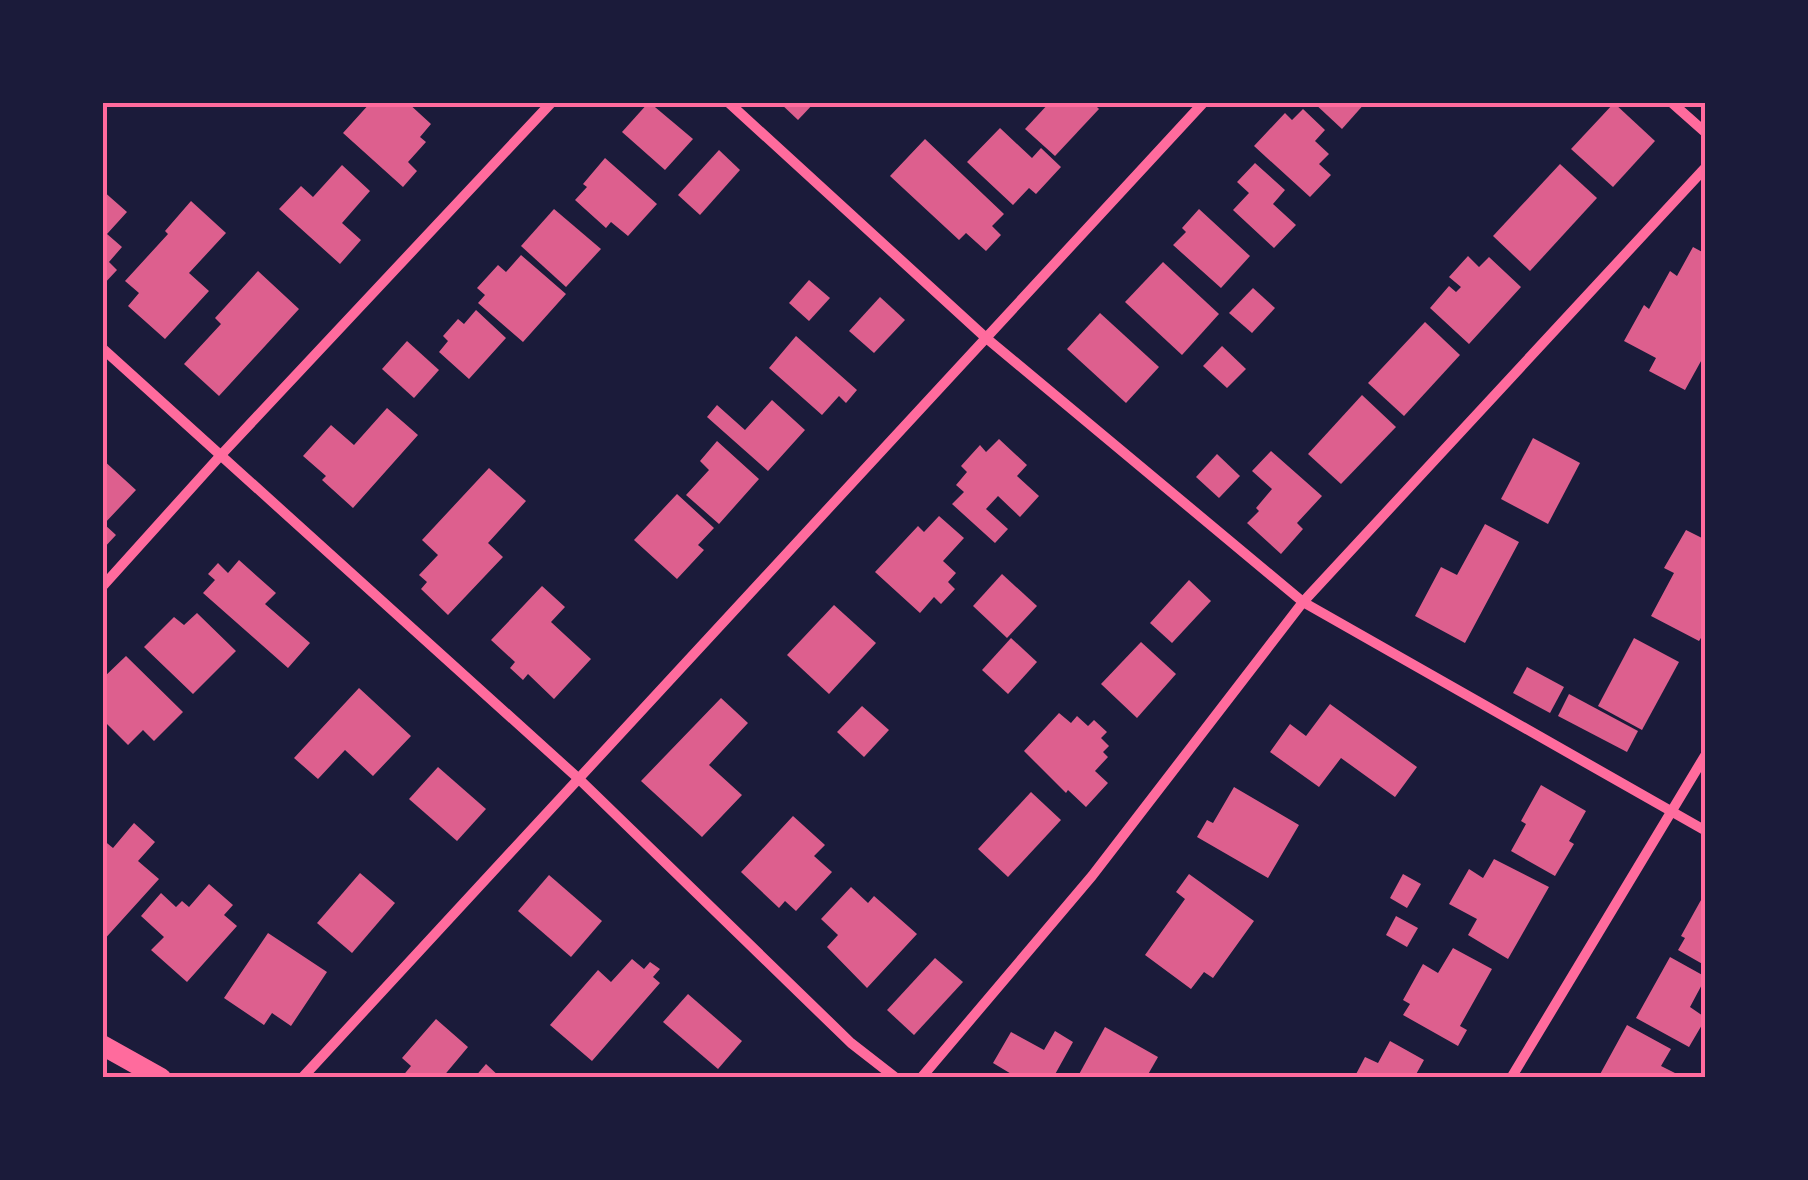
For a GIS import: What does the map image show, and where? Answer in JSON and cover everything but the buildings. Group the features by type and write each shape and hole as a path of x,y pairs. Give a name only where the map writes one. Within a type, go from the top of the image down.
{"main road":[{"path":"102,1045 161,1078"}],"street":[{"path":"102,588 552,102"},
{"path":"728,102 985,337 1304,602 1706,831"},
{"path":"302,1078 1204,102"},
{"path":"1671,102 1706,133"},
{"path":"921,1078 1092,876 1304,602 1706,167"},
{"path":"102,348 579,780 851,1043 896,1078"},
{"path":"1511,1078 1706,754"}]}
